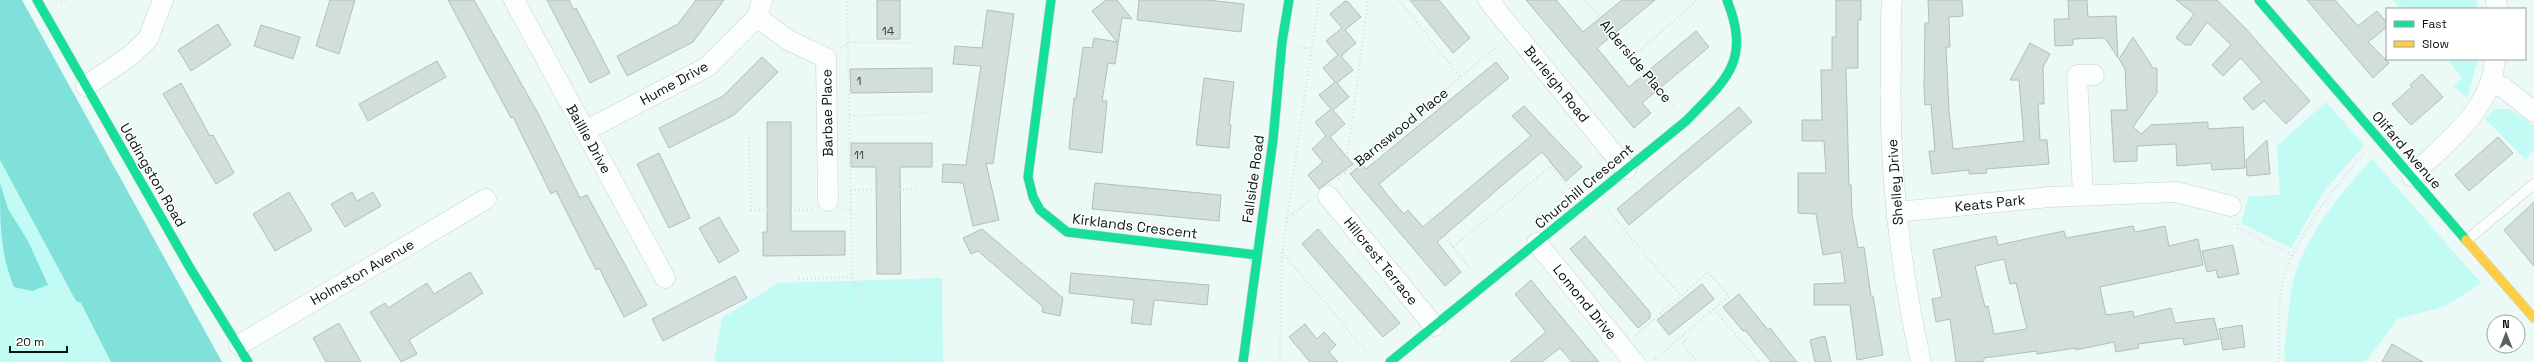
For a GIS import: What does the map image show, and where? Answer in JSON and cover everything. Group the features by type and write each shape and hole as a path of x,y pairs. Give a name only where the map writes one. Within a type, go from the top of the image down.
{"street":[{"name":"Uddingston Road","path":"37,0 190,268 248,362"},
{"path":"86,86 130,56 148,39 163,0"},
{"name":"Baillie Drive","path":"514,0 665,278"},
{"name":"Kirklands Crescent","path":"1051,0 1028,177 1032,200 1043,215 1067,232 1257,255"},
{"name":"Fallside Road","path":"1243,362 1273,140 1282,42 1288,0"},
{"name":"Burleigh Road","path":"1488,0 1626,169"},
{"name":"Churchill Crescent","path":"1390,362 1686,121 1729,76 1738,47 1737,20 1727,0"},
{"name":"Shelley Drive","path":"1892,0 1890,88 1893,179 1906,291 1921,362"},
{"name":"Olifard Avenue","path":"2259,0 2534,318"},
{"name":"Hume Drive","path":"585,132 707,67 759,9"},
{"name":"Barbae Place","path":"759,9 788,40 826,58 831,207"},
{"path":"2412,176 2479,109 2492,84 2495,60"},
{"path":"2083,195 2077,75 2094,75"},
{"path":"2492,84 2503,87 2534,112"},
{"name":"Keats Park","path":"1897,212 2083,195 2176,192 2231,206"},
{"name":"Hillcrest Terrace","path":"1324,193 1434,326"},
{"name":"Holmston Avenue","path":"238,345 486,199"},
{"name":"Lomond Drive","path":"1537,243 1634,362"}],"lane":[{"path":"2467,240 2534,184"}],"path":[{"path":"847,0 849,42 852,277 875,326 909,362"},
{"path":"1280,362 1282,252 1319,0"},
{"path":"1345,173 1368,0"},
{"path":"1399,0 1461,78"},
{"name":"Alderside Place","path":"1585,0 1686,121"},
{"path":"1632,57 1698,0"},
{"path":"2407,0 2416,8"},
{"name":"Barnswood Place","path":"1286,219 1324,193 1345,173 1461,78 1514,32"},
{"path":"849,42 916,43"},
{"path":"849,116 927,112"},
{"path":"749,138 751,210 831,207 851,210"},
{"path":"2278,362 2279,314 2285,274 2328,195 2378,138"},
{"path":"1453,247 1551,166 1584,204"},
{"path":"851,190 918,189"},
{"path":"1594,195 1681,296"},
{"path":"2231,206 2238,228 2294,256"},
{"path":"831,207 851,210"},
{"path":"1430,218 1483,286"},
{"path":"1282,252 1366,351"},
{"path":"1622,347 1708,272 1729,296 1652,362"},
{"path":"799,279 852,277"},
{"path":"1714,309 1759,362"},
{"path":"1683,336 1687,339 1682,343 1697,362"}],"shaded area":[{"path":"0,0 220,362 0,362"},
{"path":"0,0 22,0 222,362 111,362 81,303 76,301 0,160"},
{"path":"2393,0 2477,0 2478,8 2399,8"},
{"path":"2448,60 2478,60 2467,98 2454,87 2462,78"},
{"path":"2326,102 2364,145 2324,191 2291,248 2241,223 2249,196 2280,195 2277,146"},
{"path":"2495,109 2510,109 2534,126 2534,152 2532,151 2526,160 2485,119"},
{"path":"2372,159 2481,283 2446,306 2397,319 2365,362 2286,362 2284,353 2290,303 2293,283 2301,258 2317,227 2327,213"},
{"path":"0,183 8,209 28,241 48,285 32,291 14,287 9,275 3,249"},
{"path":"942,278 943,362 714,362 722,318 778,283"}],"building":[{"path":"330,0 355,0 339,54 316,46"},
{"path":"448,0 474,0 539,115 580,198 587,195 647,305 624,317 599,268 596,270 556,191 551,194 513,117 511,118"},
{"path":"547,0 569,0 574,10 576,8 610,73 590,83"},
{"path":"696,0 724,0 693,42 627,76 617,56 678,24"},
{"path":"877,0 900,0 900,39 877,39"},
{"path":"1106,0 1117,0 1132,19 1122,18 1115,64 1108,63 1102,101 1107,101 1102,153 1069,149 1074,98 1076,98 1083,47 1092,48 1094,38 1117,42 1092,11"},
{"path":"1139,0 1207,0 1244,4 1241,32 1137,20"},
{"path":"1410,0 1439,0 1470,38 1453,53"},
{"path":"1526,0 1556,0 1583,32 1622,0 1655,0 1597,48 1629,87 1696,31 1709,47 1642,103 1651,113 1634,128"},
{"path":"1836,0 1861,0 1861,20 1858,20 1858,68 1846,68 1849,185 1851,185 1852,214 1858,248 1864,247 1871,296 1873,296 1883,355 1857,360 1850,305 1814,305 1814,284 1845,283 1841,252 1823,255 1816,214 1798,213 1798,173 1826,173 1824,141 1802,141 1802,120 1822,120 1821,70 1832,70 1832,37 1836,37"},
{"path":"1928,0 1962,0 1963,16 1949,17 1950,47 1946,47 1949,109 1953,149 2024,141 2019,80 2010,80 2030,43 2050,54 2043,67 2044,104 2038,104 2040,140 2047,140 2049,164 1986,169 1987,173 1969,174 1969,170 1932,174 1929,151 1935,151 1931,104 1925,105 1924,87 1925,23 1929,23"},
{"path":"2068,0 2087,0 2088,17 2116,16 2118,58 2105,38 2073,39 2073,45 2055,46 2054,19 2069,19"},
{"path":"2176,0 2217,0 2246,29 2310,101 2286,124 2264,101 2253,110 2243,98 2262,82 2241,58 2223,76 2212,65 2231,45 2207,22 2191,45 2185,45 2176,38 2194,14"},
{"path":"2307,0 2335,0 2358,26 2377,11 2386,22 2386,28 2368,42 2389,63 2373,78"},
{"path":"1345,1 1348,2 1361,17 1345,30 1356,43 1341,56 1353,70 1337,83 1349,97 1333,110 1345,124 1330,137 1353,164 1319,189 1308,175 1323,162 1312,149 1326,136 1315,122 1331,109 1319,95 1335,82 1323,68 1338,55 1326,41 1342,28 1330,14"},
{"path":"987,10 1014,14 993,164 986,163 999,220 973,226 963,183 942,182 943,164 966,165 981,66 953,64 955,46 982,48"},
{"path":"218,24 231,45 191,71 178,50"},
{"path":"261,25 300,37 293,59 254,46"},
{"path":"2133,37 2153,68 2157,68 2157,93 2133,127 2141,134 2151,125 2208,122 2208,129 2243,127 2245,168 2212,170 2211,163 2177,166 2176,144 2137,146 2137,161 2114,162 2111,110 2127,110 2125,69 2119,59"},
{"path":"762,57 778,72 763,87 734,115 669,148 659,128 723,96"},
{"path":"437,61 446,77 368,121 359,104"},
{"path":"1496,62 1509,78 1379,184 1390,198 1404,214 1408,210 1423,227 1531,136 1512,116 1524,106 1582,167 1566,181 1542,152 1506,182 1437,242 1461,272 1445,286 1350,174 1362,164 1366,169"},
{"path":"932,68 932,92 851,93 850,69"},
{"path":"2422,74 2443,97 2411,125 2392,104 2412,87 2410,85"},
{"path":"1204,78 1234,82 1229,125 1231,125 1229,148 1196,145"},
{"path":"181,83 210,136 213,135 234,173 216,184 163,94"},
{"path":"1739,107 1752,122 1629,225 1617,209"},
{"path":"767,122 791,122 791,231 845,231 845,255 763,256 763,232 767,232"},
{"path":"2498,137 2513,153 2469,191 2455,175"},
{"path":"2267,140 2270,174 2247,176 2246,160"},
{"path":"851,143 932,143 932,167 900,167 901,274 877,274 876,167 851,167"},
{"path":"659,153 690,218 669,228 637,164"},
{"path":"1095,183 1221,195 1219,221 1092,209"},
{"path":"289,192 312,230 275,251 253,214"},
{"path":"352,192 357,201 373,192 381,206 345,227 331,204"},
{"path":"2534,202 2534,266 2504,230"},
{"path":"719,217 739,251 719,263 699,228"},
{"path":"2133,226 2135,232 2165,226 2169,246 2198,239 2203,265 2100,287 2106,315 2133,311 2134,317 2171,308 2175,323 2214,318 2219,339 2184,345 2183,338 2138,344 2139,348 2116,352 2114,342 2076,350 2076,348 2037,354 2037,351 1984,358 1984,361 1956,362 1950,319 1936,322 1932,299 1942,297 1933,250 1996,236 1998,245 2064,231 2066,238","holes":["2004,259 2010,284 2016,283 2027,329 1994,334 1988,306 1985,307 1975,266"]},
{"path":"982,229 1063,298 1060,316 1042,312 1043,307 978,251 971,254 963,238"},
{"path":"1318,229 1400,323 1383,337 1302,244"},
{"path":"1585,236 1650,312 1650,318 1638,328 1570,249"},
{"path":"2233,245 2239,274 2218,278 2216,270 2207,272 2202,251"},
{"path":"470,272 483,293 409,340 417,354 401,362 370,312 385,303 388,308 427,283 434,294"},
{"path":"1071,273 1209,285 1207,305 1154,300 1151,325 1131,323 1134,300 1069,293"},
{"path":"735,276 747,298 663,341 652,319"},
{"path":"1531,280 1599,362 1572,362 1560,348 1542,362 1510,362 1546,332 1515,294"},
{"path":"1702,284 1714,299 1669,335 1657,320"},
{"path":"1739,294 1768,330 1770,328 1797,362 1771,362 1745,330 1743,331 1723,307"},
{"path":"339,323 361,362 326,362 313,338"},
{"path":"1305,324 1317,339 1324,332 1336,345 1329,352 1338,362 1310,362 1289,337"},
{"path":"2242,325 2245,347 2223,350 2219,329"},
{"path":"1825,336 1831,362 1815,362 1810,340"},
{"path":"2392,344 2423,362 2382,362"}],"traffic: fast":[{"path":"37,0 190,268 248,362"},
{"path":"1051,0 1028,177 1033,197 1040,210 1067,232 1257,255"},
{"path":"1243,362 1273,140 1282,42 1289,0"},
{"path":"1390,362 1686,121 1713,93 1731,68 1735,54 1736,39 1734,21 1727,0"},
{"path":"2259,0 2466,240"}],"traffic: slow":[{"path":"2466,240 2534,318"}]}
